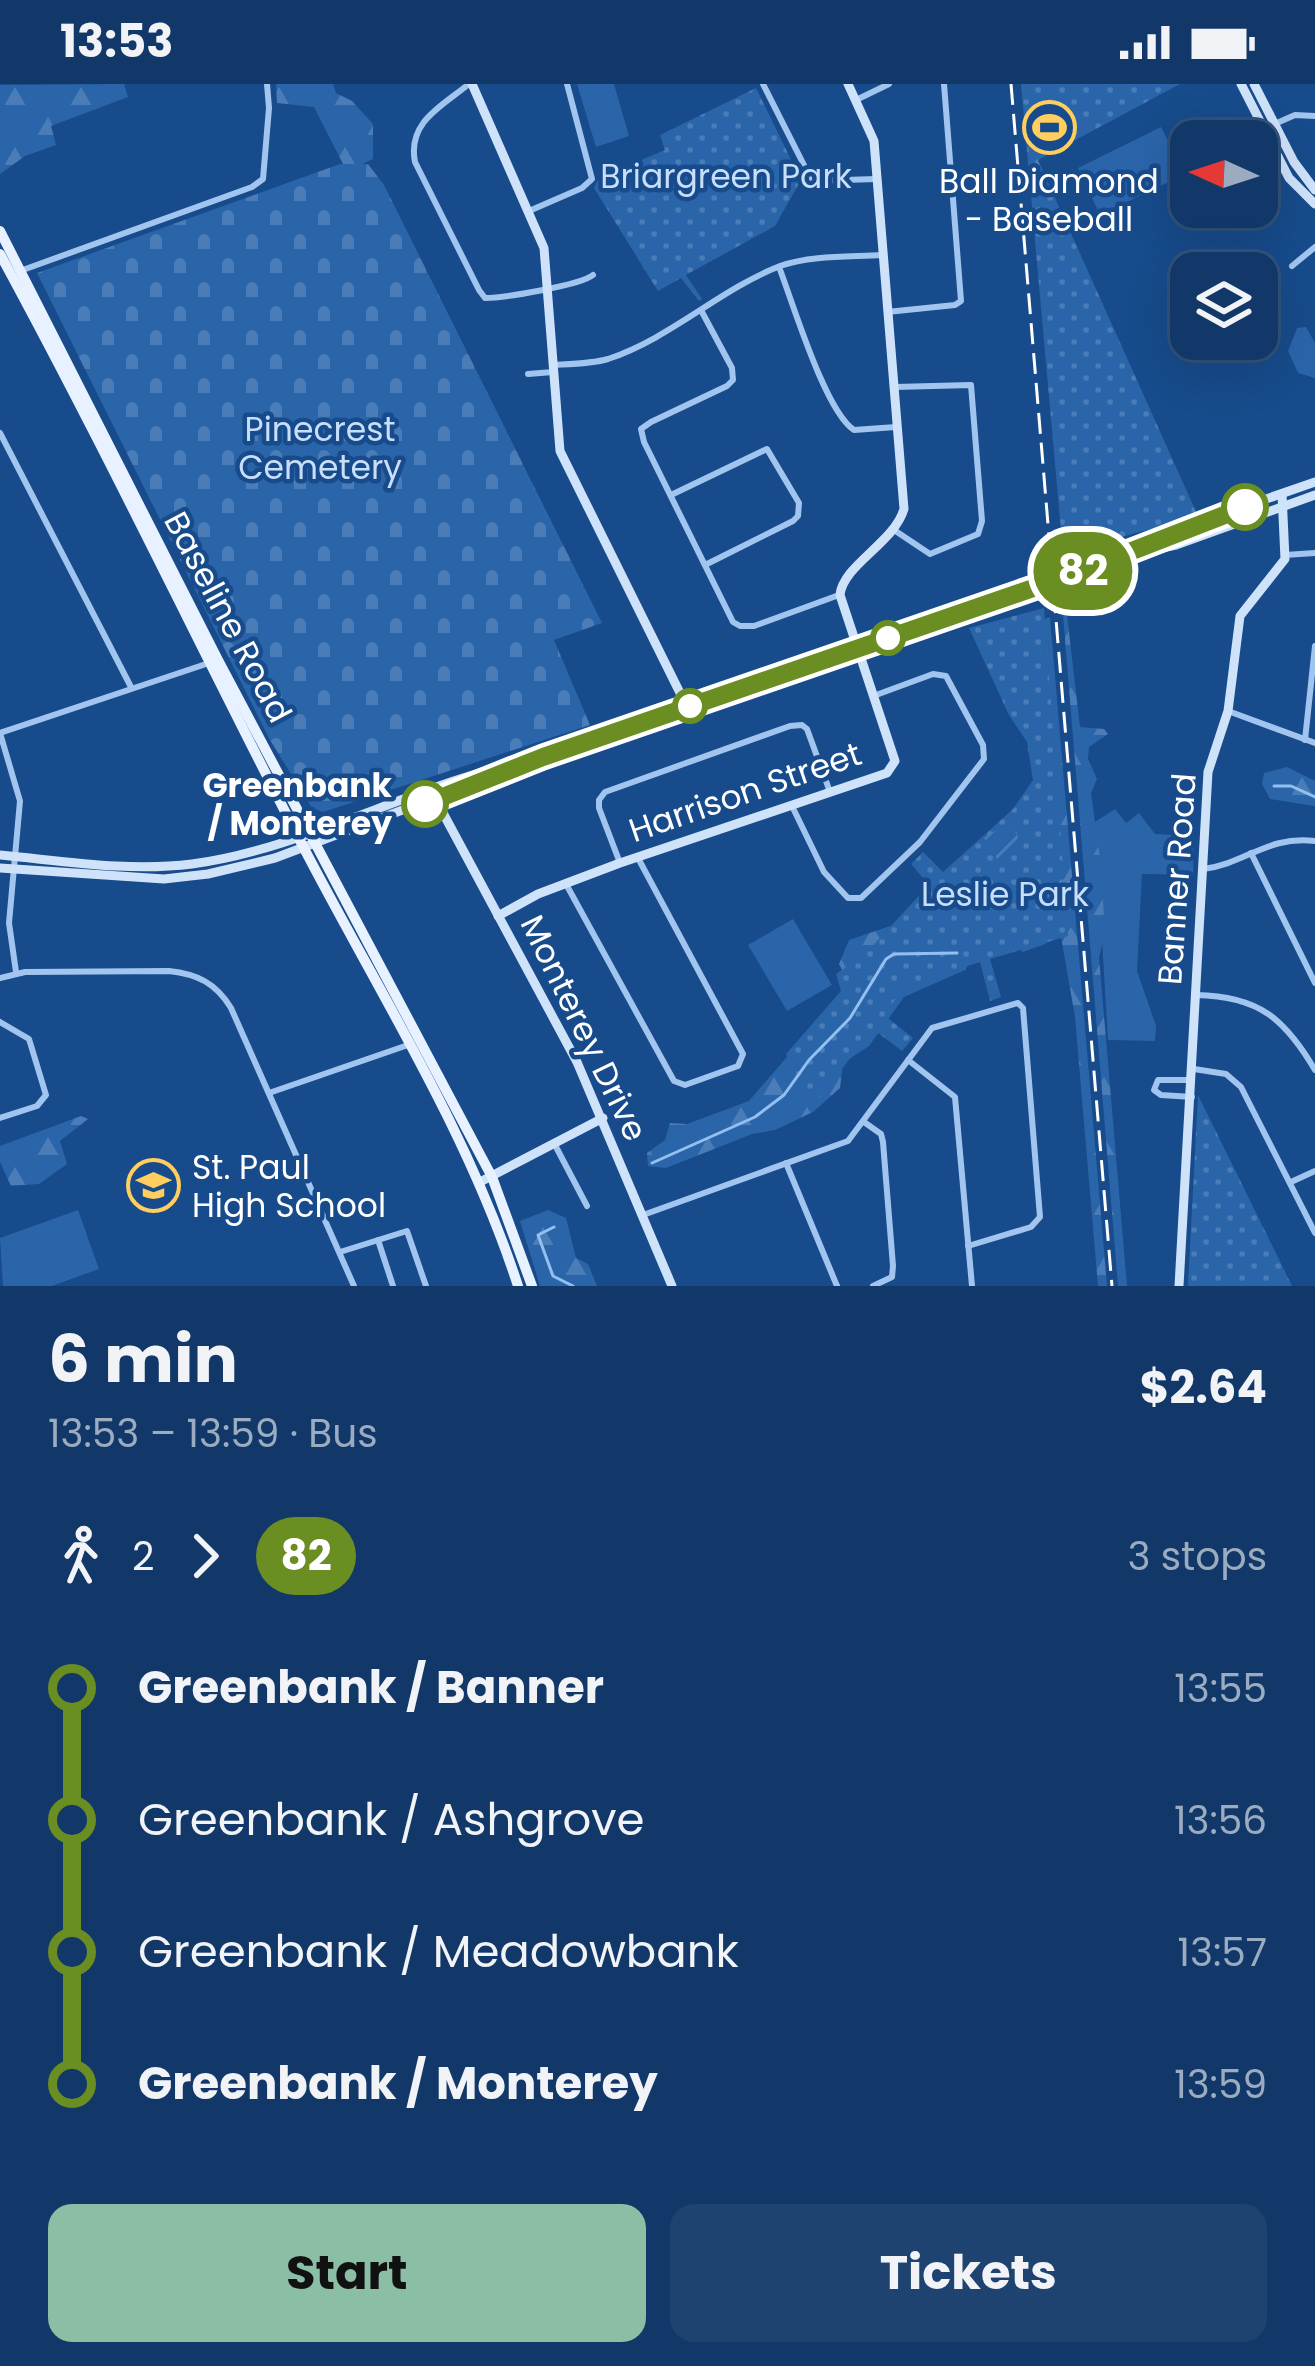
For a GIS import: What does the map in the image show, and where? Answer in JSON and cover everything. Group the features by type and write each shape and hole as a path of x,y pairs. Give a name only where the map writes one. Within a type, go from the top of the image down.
{"main road":[{"name":"Baseline Road","path":"0,231 16,273 297,836 414,1042"},
{"name":"Baseline Road","path":"0,254 16,273"},
{"name":"Baseline Road","path":"213,662 312,830 486,1180 532,1286"},
{"name":"Baseline Road","path":"486,1180 518,1286"}],"street":[{"path":"16,273 263,179 269,108 266,84"},
{"path":"593,275 582,284 547,288 485,298 415,162 412,147 422,121 471,84 544,248 547,288 552,369 560,451 687,707"},
{"path":"529,212 592,179 567,84"},
{"path":"763,84 812,181 875,178"},
{"path":"702,312 732,368 733,380 641,430 733,622 754,626 840,595 843,582 894,530 904,509 874,141 848,84"},
{"path":"856,100 889,84"},
{"path":"887,312 961,301 944,84"},
{"path":"1241,84 1265,120"},
{"path":"1254,84 1267,120"},
{"path":"1278,122 1300,113 1315,116"},
{"path":"1278,140 1315,190"},
{"path":"1278,149 1289,178 1315,204"},
{"path":"1292,266 1315,247"},
{"path":"528,374 609,358 702,312 726,292 796,261 882,255"},
{"path":"779,267 817,368 845,423 854,430 897,427"},
{"path":"894,530 930,554 978,534 982,521 971,385 895,387"},
{"path":"0,434 131,687"},
{"path":"671,495 767,449 799,503 793,521 705,565"},
{"path":"1118,558 1174,531 1315,482"},
{"path":"1282,494 1285,555 1315,553"},
{"path":"0,868 129,878 191,877 304,848 543,757 1118,558 1176,544 1315,496"},
{"path":"1261,514 1285,538"},
{"name":"Banner Road","path":"1179,1286 1208,772 1228,711 1240,616 1285,555"},
{"name":"Harrison Street","path":"498,916 620,863 887,772 895,761 840,595"},
{"path":"1305,740 1315,646"},
{"path":"16,973 10,923 20,801 0,734 213,662"},
{"path":"792,806 824,872 848,898 861,898 920,842 984,759 982,745 946,676 933,674 876,695"},
{"path":"1228,711 1315,743"},
{"path":"620,863 599,808 605,792 790,726 807,729 830,792"},
{"path":"0,855 154,867 218,860 543,757"},
{"name":"Monterey Drive","path":"436,800 603,1118 672,1286"},
{"path":"1203,869 1216,868 1278,841 1315,841"},
{"path":"1251,853 1315,982"},
{"path":"566,884 674,1082 685,1085 739,1066 743,1054 638,857"},
{"path":"0,979 16,973 149,970 202,978 227,1000 354,1286"},
{"path":"1196,995 1246,1002 1272,1015 1293,1035 1315,1070"},
{"path":"643,1215 848,1141 932,1028 1012,1003 1023,1008 1040,1217 1031,1227 968,1246"},
{"path":"0,1022 29,1039 46,1095 37,1106 0,1118"},
{"path":"269,1093 414,1042"},
{"path":"908,1060 955,1097 972,1286"},
{"path":"1192,1097 1161,1095 1154,1086 1158,1080 1226,1074 1241,1087 1315,1233"},
{"path":"486,1180 603,1118"},
{"path":"864,1122 883,1142 893,1266 892,1277 872,1286"},
{"path":"555,1144 587,1206"},
{"path":"786,1162 837,1286"},
{"path":"1291,1182 1315,1171"},
{"path":"340,1252 407,1231 426,1286"},
{"path":"378,1240 393,1286"}],"green space":[{"path":"124,84 128,97 51,126 56,145 25,156 0,174 0,85"},
{"path":"276,84 333,84 336,93 352,101 373,124 373,159 354,168 343,164 314,107 277,103"},
{"path":"577,84 614,84 629,136 596,147"},
{"path":"1021,84 1180,84 1038,160 1198,516 1063,553"},
{"name":"Briargreen Park","path":"756,88 801,180 775,226 686,275 702,299 681,278 658,291 594,188 599,178 665,150 660,135"},
{"path":"1161,127 1170,145 1170,181 1100,215 1078,168"},
{"name":"Pinecrest Cemetery","path":"340,164 368,164 384,185 602,623 554,640 590,725 323,812 312,808 270,740 37,273"},
{"path":"1306,327 1315,343 1315,378 1298,373 1288,351 1297,328"},
{"name":"Leslie Park","path":"1044,608 1068,936 990,959 1001,997 990,1001 980,962 905,986 884,1015 913,1038 902,1051 873,1029 820,1097 810,1100 786,1054 841,991 836,974 864,955 929,885 911,864 923,852 943,872 1013,809 1033,780 1027,742 1009,715 969,628"},
{"path":"1063,615 1067,615 1080,727 1104,729 1108,734 1089,747 1088,759 1097,779 1091,793 1100,859 1119,872 1118,878 1102,886 1105,934 1099,957 1127,1286 1118,1286"},
{"path":"1050,617 1107,1286 1098,1286 1075,1017 1061,937 1055,935 1023,952 1013,946 1050,893 1042,620"},
{"path":"1287,767 1315,781 1315,806 1270,799 1262,784 1264,773"},
{"path":"1115,809 1126,823 1139,813 1155,834 1194,836 1193,875 1142,874 1137,971 1156,1026 1155,1041 1108,1040 1095,822"},
{"path":"1009,822 1024,846 999,862 984,838"},
{"path":"793,919 832,985 787,1011 748,945"},
{"path":"899,923 973,954 965,970 904,997 869,1046 843,1063 840,1088 813,1112 666,1168 648,1166 647,1153 665,1140 670,1123 687,1124 749,1101 847,987 839,964 849,940"},
{"path":"1198,1095 1292,1286 1188,1286"},
{"path":"81,1116 88,1119 60,1141 67,1164 39,1184 11,1186 0,1162 0,1146"},
{"path":"78,1210 99,1269 52,1286 3,1286 0,1238"},
{"path":"548,1210 566,1218 576,1258 588,1264 597,1286 540,1286 520,1221"}],"waterway":[{"path":"1274,786 1291,786 1315,797"},
{"path":"652,1163 755,1117 784,1095 809,1060 850,1018 886,959 894,954 957,953"},
{"path":"554,1227 538,1235 553,1276 573,1286"}],"railway":[{"path":"1011,84 1112,1286"}],"bus line":[{"name":"82","path":"425,804 543,757 1118,558 1174,531 1245,507"}],"place":[{"name":"Ball Diamond - Baseball","path":"1049,127"},
{"name":"Greenbank / Monterey","path":"425,804"},
{"name":"St. Paul High School","path":"153,1186"}]}
